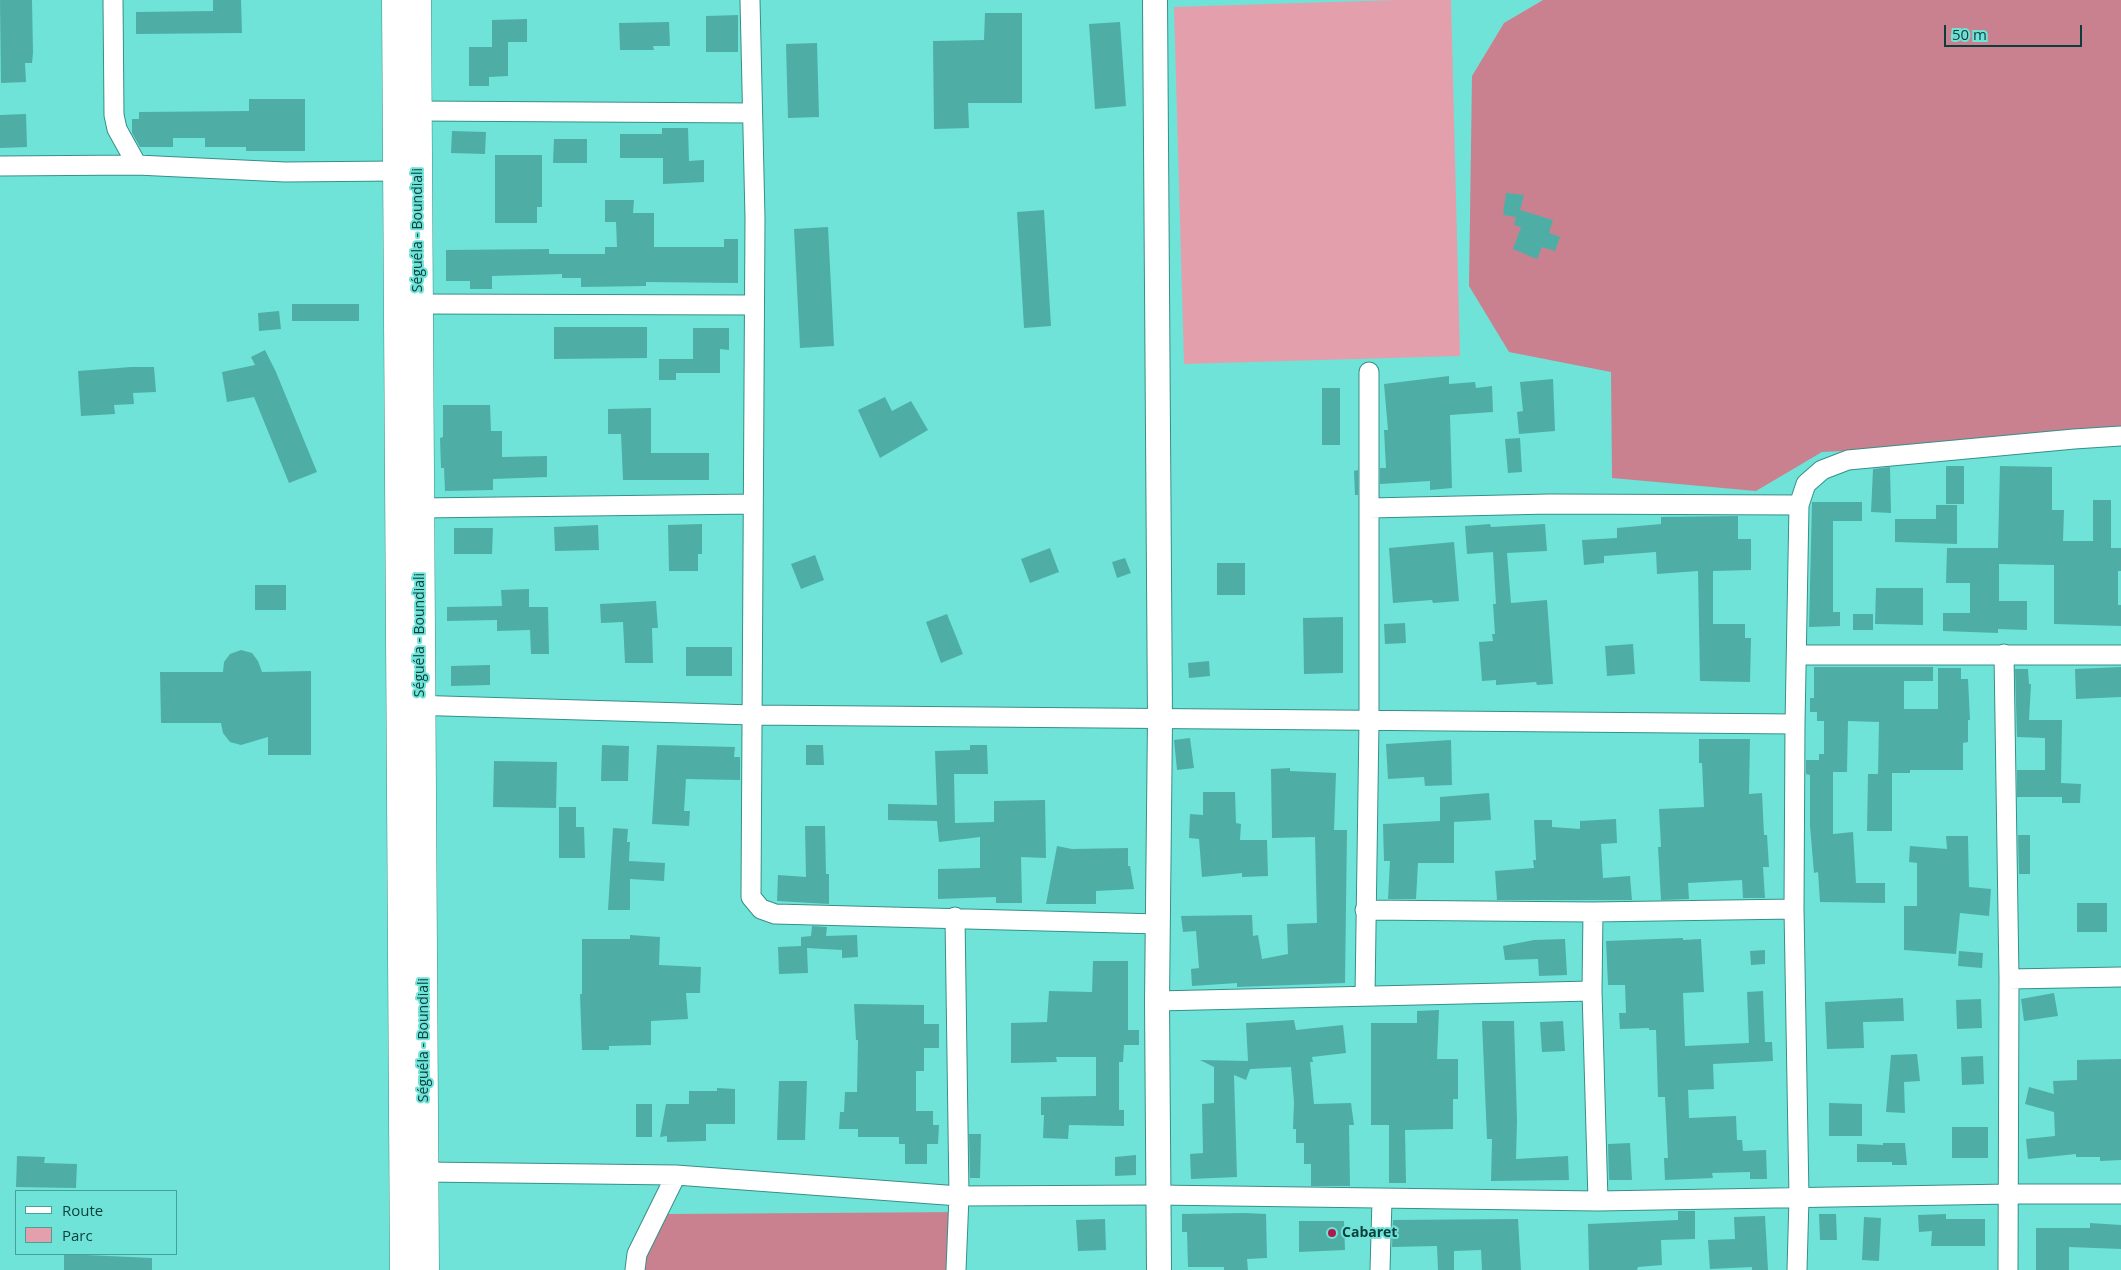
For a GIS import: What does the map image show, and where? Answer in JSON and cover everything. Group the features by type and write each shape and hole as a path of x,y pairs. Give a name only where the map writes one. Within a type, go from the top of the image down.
{"main road":[{"name":"Séguéla - Boundiali","path":"396,0 397,171 425,1270"},
{"name":"Séguéla - Boundiali","path":"404,1270 410,705 420,508 417,0"}],"street":[{"path":"113,0 114,115 117,129 137,165"},
{"path":"750,0 755,218 752,305 753,715 751,897 761,908 775,914 954,917 1159,924"},
{"path":"1155,0 1160,719 1157,1000 1159,1270"},
{"path":"418,111 752,113"},
{"path":"0,166 137,165 284,172 397,171"},
{"path":"418,304 752,305"},
{"path":"1365,995 1369,722 1369,372"},
{"path":"1797,1270 1798,1198 1794,909 1795,724 1798,655 1799,505 1806,484 1822,470 1848,460 2074,438 2121,436"},
{"path":"420,508 753,504"},
{"path":"1370,508 1550,504 1799,505"},
{"path":"2004,654 2009,980 2010,1194 2008,1270"},
{"path":"1798,655 2121,655"},
{"path":"410,705 753,715 1369,722 1795,724"},
{"path":"1365,910 1593,912 1794,909"},
{"path":"1593,912 1592,991 1598,1201"},
{"path":"954,917 959,1196 956,1270"},
{"path":"2009,980 2121,977"},
{"path":"1157,1000 1592,991"},
{"path":"424,1172 676,1175 959,1196 1157,1195 1382,1200 1598,1201 2121,1194"},
{"path":"635,1270 637,1254 676,1175"},
{"path":"1380,1270 1382,1200"}],"green space":[{"path":"1451,0 1460,356 1184,364 1174,7"}],"shaded area":[{"path":"1543,0 2121,0 2121,438 1822,452 1756,491 1612,478 1611,372 1509,352 1469,286 1472,76 1504,23"},
{"path":"963,1212 964,1270 639,1270 668,1214"}],"building":[{"path":"0,0 32,0 33,53 32,63 25,63 26,82 1,83"},
{"path":"213,0 241,0 242,33 136,34 136,12 213,11"},
{"path":"985,13 1022,13 1022,103 968,103 969,128 934,129 933,41 984,40"},
{"path":"738,15 738,52 706,52 706,16"},
{"path":"527,19 527,42 508,42 508,76 489,77 489,86 469,86 469,47 492,47 492,20"},
{"path":"669,22 670,46 653,46 654,50 620,50 619,23"},
{"path":"1120,22 1126,106 1095,109 1089,24"},
{"path":"817,43 819,117 788,118 786,44"},
{"path":"249,99 305,99 305,151 246,151 246,147 205,147 205,138 173,138 173,147 140,147 132,133 132,119 139,119 139,112 249,111"},
{"path":"26,114 27,147 0,148 0,115"},
{"path":"662,128 688,128 689,161 704,160 704,182 663,184 663,158 620,158 620,134 662,134"},
{"path":"452,131 486,132 485,154 451,153"},
{"path":"554,139 587,139 587,163 553,163"},
{"path":"495,155 542,155 542,207 537,207 537,223 495,223"},
{"path":"1506,193 1524,195 1520,210 1553,220 1549,233 1560,237 1555,251 1542,247 1537,259 1513,249 1521,227 1514,225 1516,217 1503,215"},
{"path":"605,200 634,200 633,213 654,213 654,247 724,247 724,239 738,239 738,283 646,282 646,286 581,287 581,278 562,278 562,274 492,276 492,289 470,289 470,281 446,281 446,250 549,249 549,254 605,254 605,247 617,247 616,222 605,222"},
{"path":"1044,210 1051,326 1024,328 1017,212"},
{"path":"828,227 834,346 800,348 794,229"},
{"path":"292,304 359,304 359,321 292,321"},
{"path":"279,311 281,329 259,331 258,313"},
{"path":"554,327 647,327 647,358 554,359"},
{"path":"693,328 729,328 729,350 720,349 720,373 676,373 676,380 659,380 659,359 693,359"},
{"path":"265,350 317,472 289,483 254,397 227,402 222,372 255,365 251,357"},
{"path":"154,367 156,392 133,393 134,404 114,405 115,414 81,416 78,371"},
{"path":"1449,376 1449,384 1475,382 1476,388 1492,386 1493,412 1450,415 1452,488 1430,490 1430,481 1380,484 1380,468 1386,468 1384,430 1388,430 1384,384"},
{"path":"1553,379 1555,431 1519,434 1517,412 1523,411 1520,382"},
{"path":"1322,388 1340,388 1340,445 1322,445"},
{"path":"885,397 892,411 911,401 928,430 880,458 858,410"},
{"path":"443,405 490,405 491,431 502,431 502,457 547,456 547,477 493,479 493,490 445,491 444,468 441,468 440,438 443,437"},
{"path":"651,408 651,453 709,453 709,480 623,480 621,434 608,434 608,409"},
{"path":"1520,438 1522,472 1508,473 1505,439"},
{"path":"1946,466 1964,466 1964,504 1946,504"},
{"path":"2000,466 2052,467 2052,510 2064,510 2063,541 2093,541 2093,500 2111,500 2111,548 2121,548 2121,571 2118,571 2118,605 2121,605 2121,626 2054,624 2054,565 1999,564 1999,601 2027,601 2027,630 1998,629 1998,633 1943,631 1943,613 1970,613 1970,583 1946,583 1947,548 1998,548"},
{"path":"1890,467 1891,513 1871,512 1873,469"},
{"path":"1358,470 1358,495 1355,495 1354,471"},
{"path":"1812,502 1862,502 1862,521 1833,521 1833,612 1840,612 1840,626 1809,627"},
{"path":"1936,505 1957,505 1957,544 1895,542 1895,519 1936,519"},
{"path":"1738,516 1738,539 1751,539 1751,570 1713,571 1713,624 1745,624 1745,638 1751,638 1750,682 1700,681 1698,571 1657,574 1656,552 1604,556 1604,563 1584,565 1582,540 1617,538 1617,528 1661,524 1661,517"},
{"path":"702,524 702,554 698,554 698,571 669,571 668,525"},
{"path":"1490,524 1491,527 1545,524 1547,551 1507,553 1511,603 1547,600 1553,684 1537,685 1536,682 1496,685 1496,680 1482,681 1479,642 1493,641 1492,634 1495,634 1493,604 1496,604 1493,552 1467,554 1465,526"},
{"path":"598,525 599,550 555,551 554,527"},
{"path":"454,528 493,528 492,554 454,554"},
{"path":"1454,542 1459,601 1433,603 1432,600 1393,603 1389,548"},
{"path":"1050,548 1059,572 1030,583 1021,559"},
{"path":"815,555 824,580 801,589 791,564"},
{"path":"1125,558 1131,573 1117,578 1112,562"},
{"path":"1217,563 1245,563 1245,595 1217,595"},
{"path":"255,585 286,585 286,610 255,610"},
{"path":"1876,588 1923,588 1923,625 1875,624"},
{"path":"529,589 529,607 548,607 549,654 531,654 530,630 497,631 497,620 447,621 447,607 502,606 501,590"},
{"path":"656,601 658,628 652,628 653,663 625,663 623,622 601,623 600,604"},
{"path":"947,614 963,654 941,663 926,622"},
{"path":"1853,614 1873,614 1873,630 1853,630"},
{"path":"1343,617 1343,673 1304,674 1303,618"},
{"path":"1405,623 1406,643 1385,644 1384,624"},
{"path":"1633,644 1635,674 1607,676 1605,646"},
{"path":"686,647 732,647 732,676 686,676"},
{"path":"241,650 252,653 258,661 262,672 311,671 311,755 268,755 268,737 241,745 230,742 223,733 221,723 161,723 160,672 223,672 224,662 230,654"},
{"path":"1209,661 1210,676 1189,678 1188,663"},
{"path":"490,665 490,685 451,686 451,666"},
{"path":"1814,667 1933,667 1933,681 1904,681 1904,709 1938,709 1938,668 1961,668 1961,679 1968,679 1970,720 1968,720 1968,742 1963,743 1963,770 1910,770 1910,773 1892,773 1892,831 1867,831 1868,774 1878,774 1879,722 1848,721 1847,772 1833,772 1833,834 1853,832 1856,883 1885,883 1885,903 1820,902 1818,872 1814,873 1810,826 1810,775 1806,774 1806,760 1819,760 1819,754 1824,754 1824,721 1817,721 1817,712 1810,712 1810,698 1814,698"},
{"path":"2121,667 2121,697 2076,699 2075,669"},
{"path":"2015,669 2028,669 2029,684 2031,684 2029,720 2062,720 2061,783 2081,784 2080,803 2062,803 2062,797 2017,797 2017,770 2045,770 2045,738 2017,737"},
{"path":"1190,738 1194,768 1177,770 1174,740"},
{"path":"1699,739 1750,739 1749,794 1762,793 1764,835 1767,835 1769,867 1763,867 1765,898 1743,898 1742,880 1688,883 1689,899 1661,900 1658,847 1661,847 1659,809 1704,807 1702,763 1699,763"},
{"path":"1451,740 1452,785 1425,786 1424,777 1388,779 1386,744"},
{"path":"602,745 629,746 628,781 601,781"},
{"path":"657,745 735,747 734,757 740,757 740,780 686,779 684,811 690,811 689,826 652,824"},
{"path":"806,745 823,745 824,765 806,765"},
{"path":"970,745 987,745 988,774 954,774 955,823 994,822 994,801 1045,800 1046,858 1021,857 1022,903 996,903 996,897 938,899 938,869 980,868 980,837 939,842 937,821 888,820 888,804 937,805 935,751 970,750"},
{"path":"494,761 557,762 556,808 493,807"},
{"path":"1290,768 1290,771 1336,773 1334,830 1347,830 1345,983 1237,987 1237,983 1192,986 1191,969 1199,968 1196,931 1183,932 1181,916 1252,915 1253,936 1258,935 1262,959 1288,954 1287,924 1317,923 1315,837 1272,838 1271,769"},
{"path":"1203,792 1235,792 1236,823 1241,824 1240,840 1267,840 1268,876 1242,877 1242,873 1202,877 1199,839 1189,838 1190,814 1203,815"},
{"path":"1489,793 1491,820 1454,822 1454,863 1418,863 1416,899 1388,899 1390,861 1384,861 1383,824 1440,821 1440,797"},
{"path":"559,807 576,807 576,827 584,827 585,858 559,858"},
{"path":"1616,819 1617,843 1601,844 1603,878 1630,876 1632,900 1497,900 1495,871 1534,868 1533,860 1536,860 1534,820 1552,820 1552,827 1580,829 1580,821"},
{"path":"805,826 825,826 826,874 829,874 829,904 777,901 778,875 806,877"},
{"path":"613,828 628,829 627,842 630,842 629,861 665,863 664,881 630,879 630,910 608,910"},
{"path":"2018,835 2030,835 2030,874 2019,874"},
{"path":"1946,836 1968,836 1969,887 1991,889 1989,916 1960,913 1956,954 1904,950 1904,906 1917,906 1917,863 1909,862 1910,846 1947,849"},
{"path":"1057,846 1072,849 1128,848 1128,866 1130,866 1134,889 1096,891 1096,904 1046,904"},
{"path":"2077,903 2107,903 2107,932 2077,932"},
{"path":"812,926 827,927 826,936 857,935 858,957 842,958 842,950 807,948 808,973 779,974 778,947 801,946 801,937 811,936"},
{"path":"630,935 660,937 659,965 701,967 700,993 686,993 688,1019 651,1021 651,1045 609,1046 609,1050 582,1050 580,994 582,994 582,939 630,939"},
{"path":"1683,938 1683,940 1701,939 1704,992 1683,993 1685,1046 1749,1043 1747,992 1763,991 1765,1042 1772,1042 1773,1061 1713,1064 1714,1089 1688,1090 1689,1118 1736,1116 1737,1140 1742,1140 1743,1151 1766,1150 1767,1179 1750,1179 1750,1172 1712,1173 1713,1178 1665,1180 1664,1158 1668,1158 1665,1097 1658,1097 1656,1030 1649,1030 1649,1028 1620,1029 1619,1013 1626,1013 1625,985 1608,985 1606,941"},
{"path":"1565,939 1567,975 1539,976 1538,959 1505,960 1503,946 1534,940"},
{"path":"1765,950 1765,964 1751,965 1750,951"},
{"path":"1959,951 1983,953 1982,968 1958,966"},
{"path":"1093,961 1128,961 1128,1030 1139,1030 1139,1045 1124,1045 1123,1062 1119,1062 1119,1110 1124,1110 1124,1126 1069,1125 1068,1139 1043,1138 1044,1115 1041,1115 1041,1097 1096,1096 1096,1057 1056,1057 1057,1062 1011,1063 1011,1023 1047,1022 1049,991 1092,992"},
{"path":"2054,993 2058,1016 2024,1021 2021,999"},
{"path":"1903,998 1904,1021 1863,1022 1864,1048 1827,1049 1825,1002"},
{"path":"1981,999 1982,1028 1957,1029 1956,1000"},
{"path":"854,1004 924,1005 924,1024 939,1024 939,1048 924,1048 924,1071 916,1071 916,1111 933,1111 933,1125 939,1125 938,1144 927,1144 927,1164 905,1164 905,1144 899,1144 899,1137 858,1137 858,1129 839,1129 840,1112 844,1112 845,1092 857,1092 858,1040 856,1040"},
{"path":"1439,1010 1437,1059 1458,1059 1458,1099 1453,1099 1453,1129 1405,1130 1406,1183 1389,1183 1389,1125 1371,1125 1371,1023 1417,1023 1417,1011"},
{"path":"1294,1020 1296,1030 1343,1025 1346,1053 1312,1057 1313,1062 1310,1062 1314,1104 1351,1103 1354,1125 1349,1125 1350,1186 1311,1186 1311,1164 1304,1164 1304,1143 1296,1143 1296,1129 1293,1129 1294,1102 1291,1067 1250,1069 1246,1080 1234,1075 1237,1177 1191,1179 1190,1154 1203,1153 1202,1104 1214,1103 1214,1067 1200,1060 1248,1061 1246,1023"},
{"path":"1482,1021 1514,1021 1517,1120 1516,1159 1568,1156 1569,1180 1491,1181 1492,1139 1487,1139"},
{"path":"1563,1021 1565,1051 1542,1052 1540,1022"},
{"path":"1917,1054 1920,1081 1904,1082 1905,1113 1886,1112 1891,1055"},
{"path":"1983,1056 1984,1084 1962,1085 1961,1057"},
{"path":"2121,1059 2121,1160 2100,1161 2100,1157 2076,1157 2076,1154 2028,1159 2026,1139 2055,1136 2054,1112 2025,1104 2029,1087 2054,1094 2053,1081 2077,1080 2077,1060"},
{"path":"779,1081 807,1081 805,1140 777,1140"},
{"path":"717,1088 735,1089 735,1124 706,1124 706,1141 667,1142 667,1136 660,1137 666,1104 689,1104 689,1091 717,1091"},
{"path":"1829,1103 1862,1104 1862,1136 1829,1136"},
{"path":"636,1104 652,1104 652,1137 636,1137"},
{"path":"1952,1127 1988,1127 1988,1158 1952,1158"},
{"path":"969,1134 981,1134 980,1178 970,1178"},
{"path":"1630,1143 1632,1180 1609,1180 1608,1144"},
{"path":"1883,1143 1905,1143 1907,1165 1892,1165 1892,1162 1857,1162 1857,1144 1883,1145"},
{"path":"1136,1155 1136,1175 1115,1176 1115,1157"},
{"path":"17,1156 45,1157 44,1163 77,1164 76,1188 16,1187"},
{"path":"1678,1211 1695,1211 1695,1239 1661,1240 1662,1265 1638,1267 1637,1270 1589,1270 1588,1224 1678,1220"},
{"path":"1182,1214 1266,1214 1267,1258 1247,1259 1248,1270 1224,1270 1224,1267 1188,1267 1187,1232 1182,1232"},
{"path":"1819,1214 1836,1214 1837,1240 1820,1240"},
{"path":"1946,1214 1946,1219 1985,1219 1985,1246 1931,1246 1932,1231 1919,1232 1918,1215"},
{"path":"1765,1216 1768,1270 1752,1270 1752,1267 1710,1269 1708,1240 1735,1239 1734,1217"},
{"path":"1864,1217 1881,1218 1879,1261 1862,1260"},
{"path":"1105,1219 1106,1250 1078,1251 1076,1220"},
{"path":"1518,1219 1521,1270 1482,1270 1481,1250 1454,1251 1454,1270 1438,1270 1437,1246 1392,1247 1393,1220"},
{"path":"1299,1221 1344,1221 1345,1250 1299,1252"},
{"path":"2090,1223 2121,1225 2121,1249 2069,1247 2069,1270 2036,1270 2036,1228 2090,1228"},
{"path":"64,1255 152,1258 152,1270 64,1270"}],"place":[{"name":"Cabaret","path":"1332,1233"}]}
